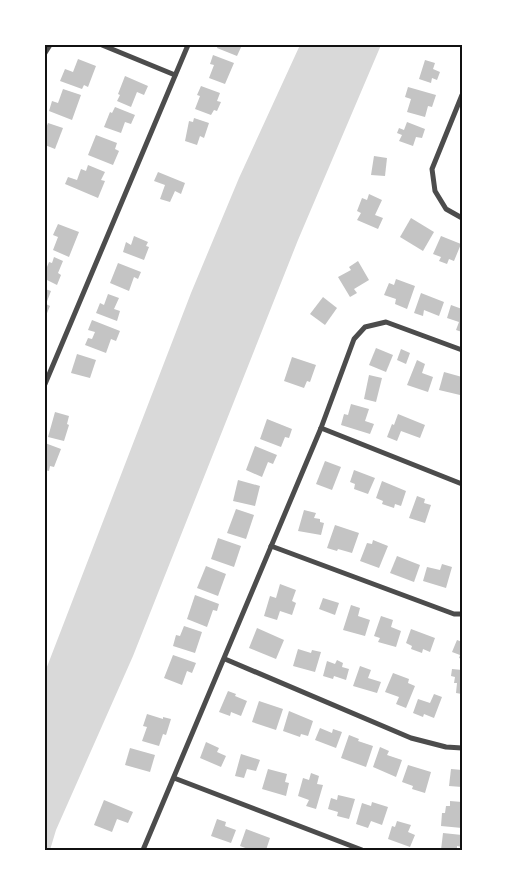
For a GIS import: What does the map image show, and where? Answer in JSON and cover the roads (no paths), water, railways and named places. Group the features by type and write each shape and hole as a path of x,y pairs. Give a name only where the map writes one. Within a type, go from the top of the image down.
{"street":[{"path":"45,53 50,45"},
{"path":"102,45 175,75"},
{"path":"45,384 188,45"},
{"path":"462,95 432,168 434,191 446,209 462,218"},
{"path":"143,850 321,428 354,339 365,327 386,322 462,350"},
{"path":"321,428 462,484"},
{"path":"271,546 454,614 462,614"},
{"path":"225,659 411,738 446,747 462,748"},
{"path":"174,778 362,850"}]}
